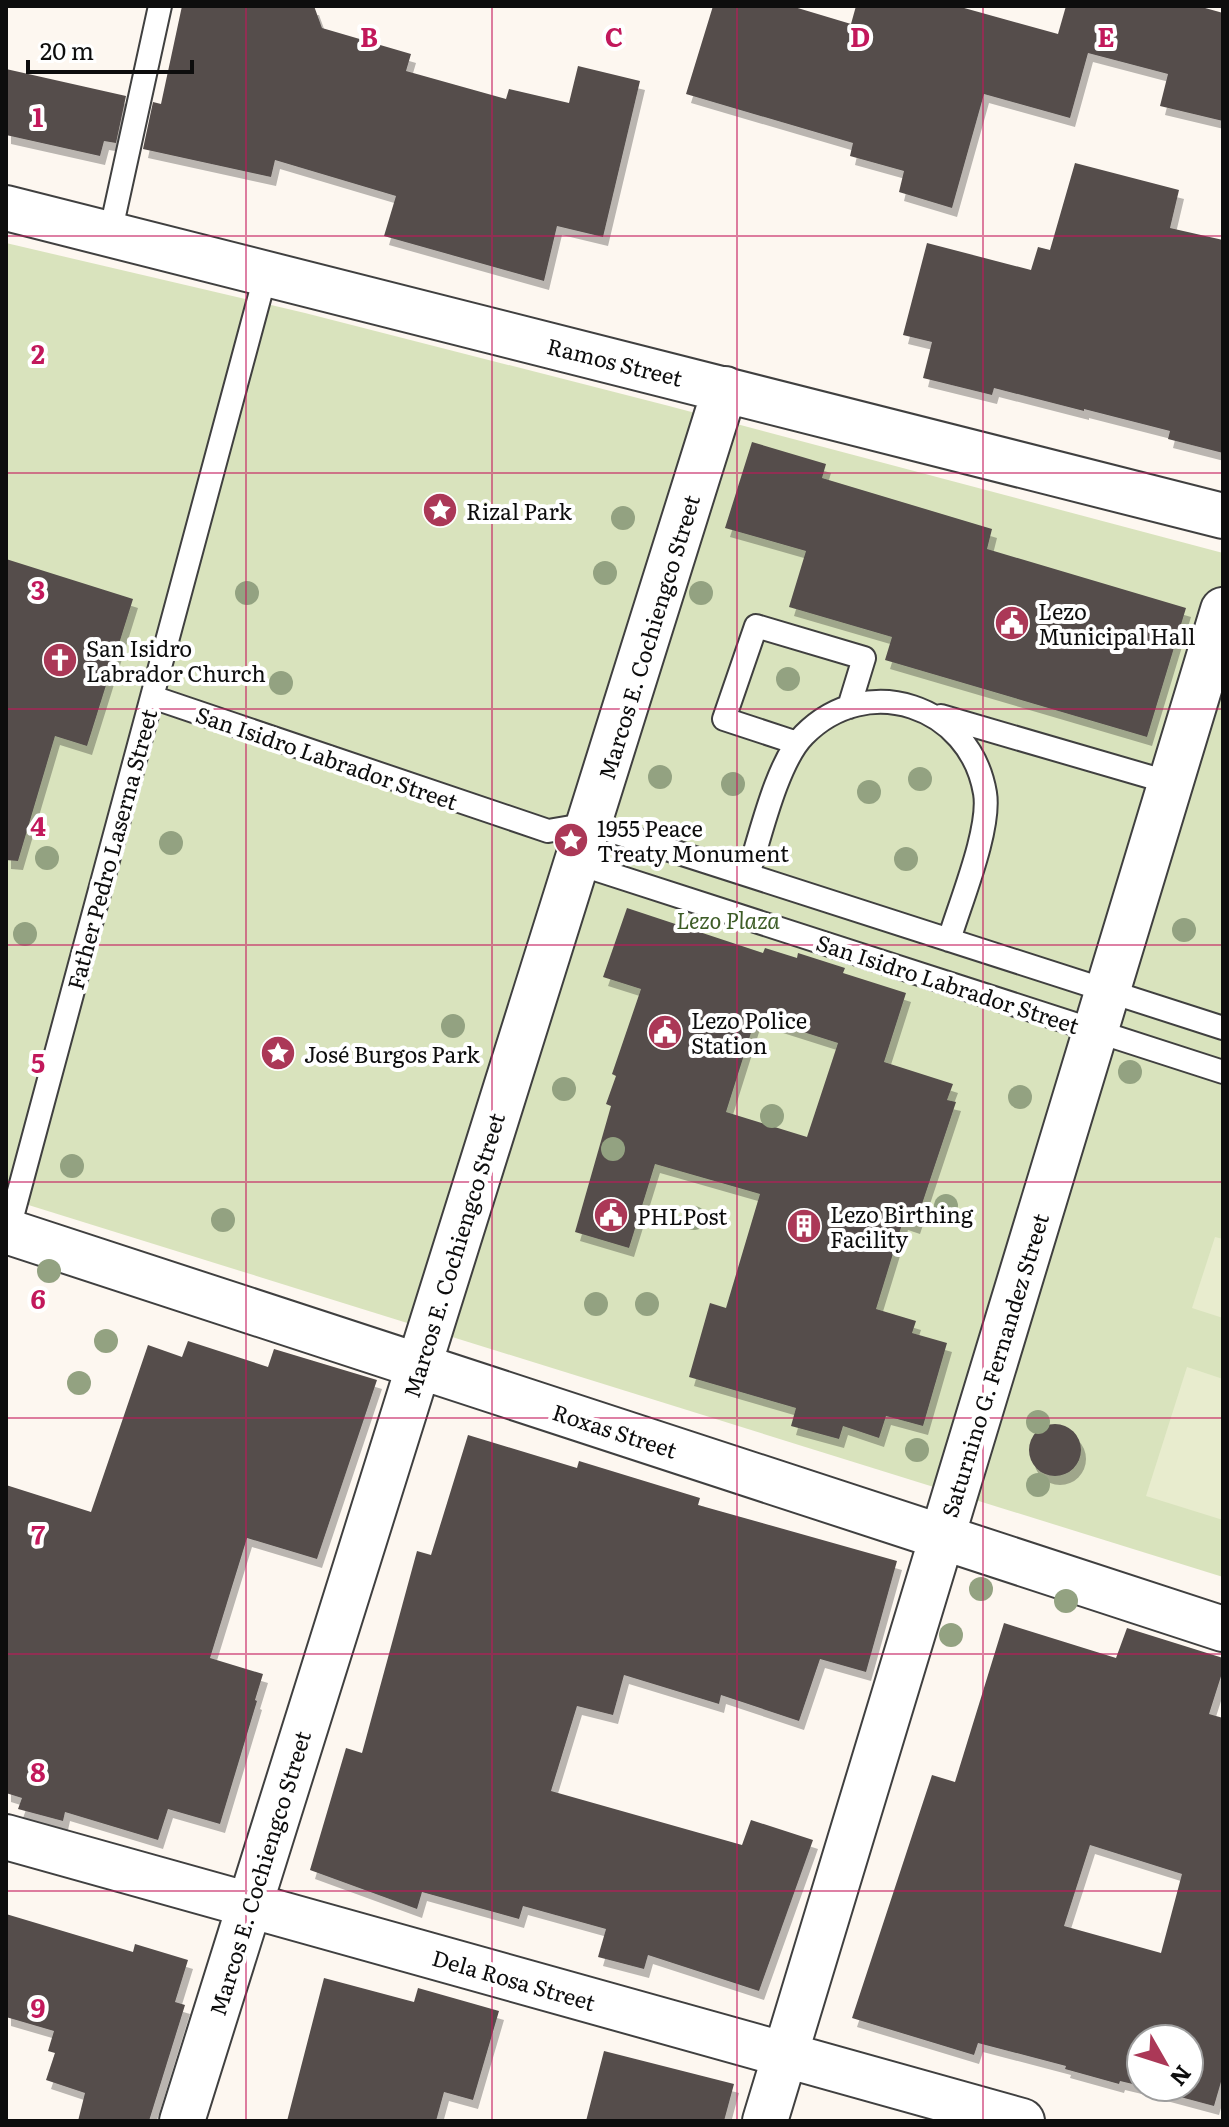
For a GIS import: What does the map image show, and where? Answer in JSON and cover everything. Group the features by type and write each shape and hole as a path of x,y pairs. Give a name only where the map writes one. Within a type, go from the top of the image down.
{"street":[{"name":"Ramos Street","path":"6,208 1223,516"},
{"name":"Marcos E. Cochiengco Street","path":"182,2121 418,1365 571,840 725,389"},
{"name":"Saturnino G. Fernandez Street","path":"765,2121 1223,610"},
{"name":"Roxas Street","path":"7,1234 1223,1629"},
{"name":"Dela Rosa Street","path":"6,1837 1022,2121"}],"lane":[{"path":"110,234 160,6"},
{"name":"Father Pedro Laserna Street","path":"7,1234 266,273"},
{"path":"797,743 724,719 756,626 864,658 849,707"},
{"name":"San Isidro Labrador Street","path":"152,697 571,840 1102,1011 1223,1028"},
{"path":"748,875 784,766 797,743 821,720 866,702 898,703 1171,783"},
{"path":"929,712 957,733 976,762 985,795 983,829 949,940"},
{"name":"San Isidro Labrador Street","path":"571,840 748,875 949,940 1102,1011 1223,1072"}],"green space":[{"name":"Lezo Plaza","path":"6,243 305,313 1223,553 1223,1577 6,1198"},
{"path":"1215,1237 1223,1239 1223,1318 1192,1308"},
{"path":"1187,1367 1223,1379 1223,1520 1146,1496"}],"building":[{"path":"182,6 314,6 322,28 411,54 406,71 506,99 509,89 569,103 578,66 640,81 603,237 557,226 544,281 384,236 396,196 275,160 271,177 143,149 153,102 161,104"},
{"path":"713,6 791,6 851,24 856,6 957,6 1058,34 1066,6 1198,6 1223,13 1223,121 1160,106 1168,74 1088,53 1070,118 984,94 952,208 899,192 904,171 850,156 853,143 686,94"},
{"path":"6,69 126,96 116,143 104,141 100,156 6,135"},
{"path":"1075,163 1179,190 1170,228 1223,240 1223,453 1168,439 1170,431 1084,409 994,388 992,395 923,378 932,342 903,335 927,243 1031,270 1038,247 1050,250"},
{"name":"Lezo Municipal Hall","path":"752,442 826,464 822,478 992,529 987,549 1186,608 1147,737 885,660 892,637 789,607 806,551 725,528"},
{"name":"San Isidro Labrador Church","path":"6,559 133,599 87,746 55,736 18,861 6,860"},
{"path":"627,908 763,953 765,948 797,958 798,953 845,968 843,973 906,993 884,1062 953,1084 947,1100 956,1102 915,1225 903,1221 876,1309 916,1321 912,1333 947,1343 923,1426 886,1416 879,1438 843,1426 839,1439 791,1426 796,1408 689,1377 710,1303 726,1308 760,1194 655,1164 629,1248 575,1232 611,1106 606,1104 616,1076 612,1074 641,989 603,977","holes":["756,1017 838,1043 807,1137 726,1112"]},
{"path":"188,1341 268,1367 274,1349 377,1380 317,1559 247,1538 210,1658 263,1674 257,1701 220,1824 168,1809 158,1840 65,1812 63,1821 18,1809 22,1798 6,1793 6,1485 91,1512 148,1345 182,1357"},
{"path":"1055,1424 1074,1431 1081,1450 1074,1469 1055,1476 1036,1469 1029,1450 1036,1431"},
{"path":"468,1435 577,1468 579,1461 700,1498 698,1505 897,1561 866,1672 820,1659 799,1721 721,1695 719,1704 624,1675 613,1715 577,1706 551,1791 742,1845 751,1820 813,1840 759,1991 648,1955 644,1969 598,1957 606,1929 523,1906 519,1919 422,1892 417,1909 310,1870 346,1748 362,1753 417,1551 431,1555"},
{"path":"1004,1623 1116,1658 1127,1628 1223,1658 1223,1670 1209,1714 1223,1718 1223,2075 1214,2106 1203,2103 1205,2023 1125,2023 1125,2082 1120,2081 1119,2084 1065,2069 1066,2066 978,2043 974,2055 852,2018 932,1775 955,1782","holes":["1090,1845 1182,1874 1161,1953 1064,1926"]},
{"path":"6,1914 133,1952 135,1944 188,1960 175,2002 185,2005 149,2121 78,2121 85,2093 46,2080 55,2053 48,2051 54,2031 6,2017"},
{"path":"324,1978 414,2002 418,1988 499,2011 473,2100 444,2092 436,2121 287,2121"},
{"path":"604,2051 734,2084 724,2121 586,2121"}],"place":[{"name":"Rizal Park","path":"440,510"},
{"name":"Lezo Municipal Hall","path":"1012,623"},
{"name":"San Isidro Labrador Church","path":"60,660"},
{"name":"1955 Peace Treaty Monument","path":"571,840"},
{"name":"Lezo Police Station","path":"665,1032"},
{"name":"José Burgos Park","path":"278,1053"},
{"name":"PHLPost","path":"611,1215"},
{"name":"Lezo Birthing Facility","path":"804,1226"}]}
